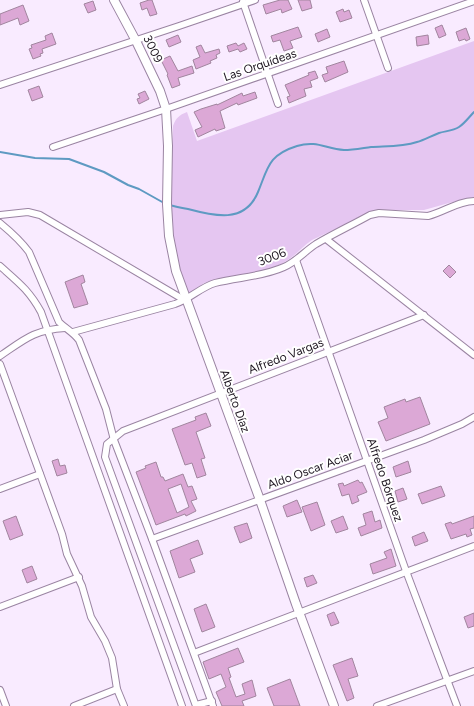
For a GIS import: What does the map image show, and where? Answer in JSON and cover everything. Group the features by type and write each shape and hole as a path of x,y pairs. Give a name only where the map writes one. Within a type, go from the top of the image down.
{"street":[{"name":"3009","path":"114,0 160,91 166,109 168,146 167,204 169,236 176,271 186,301"},
{"path":"0,85 136,41 243,2 255,0"},
{"path":"364,0 388,68"},
{"name":"Las Orquídeas","path":"53,147 268,74 474,1"},
{"path":"243,2 278,104"},
{"name":"3006","path":"73,332 186,301 202,289 214,284 285,267 314,245 370,216 379,213 428,216 436,214 456,204 474,201"},
{"path":"0,215 28,212 40,215 186,301"},
{"path":"0,224 19,239 29,252 59,322 65,328 73,332 78,340 106,409 114,440 212,704 196,706 105,457 107,444 114,440"},
{"path":"326,239 474,355"},
{"name":"Alfredo Bórquez","path":"296,260 406,571 457,706"},
{"path":"0,266 26,289 33,297 41,312 182,706"},
{"name":"Alberto Díaz","path":"186,301 260,500 334,706"},
{"name":"Alfredo Vargas","path":"114,440 123,431 424,315"},
{"path":"0,356 29,336 48,330 65,328"},
{"path":"0,364 62,534 67,554 79,577 91,616 105,641 112,658 117,689 124,706"},
{"name":"Aldo Oscar Aciar","path":"152,539 424,440 462,424 474,417"},
{"path":"0,489 40,474"},
{"path":"194,653 474,546"},
{"path":"0,607 79,577"},
{"path":"377,706 474,671"},
{"path":"74,706 117,689"},
{"path":"0,690 6,706"}],"shaded area":[{"path":"474,41 474,197 424,210 387,210 369,213 312,240 291,258 279,265 241,276 204,283 188,295 181,275 173,233 173,126 178,117 187,112 197,141"}],"building":[{"path":"152,0 157,14 150,16 147,8 142,10 140,3"},
{"path":"280,0 288,0 292,9 282,13 281,9 266,14 263,5"},
{"path":"298,0 310,0 312,8 302,11"},
{"path":"93,1 96,10 88,13 84,4"},
{"path":"23,5 29,21 20,25 18,18 0,25 0,14"},
{"path":"343,9 344,12 349,10 352,18 340,22 336,12"},
{"path":"442,25 446,35 439,38 435,28"},
{"path":"298,27 302,37 290,41 293,48 284,51 280,40 273,42 271,36"},
{"path":"466,28 470,39 466,41 465,39 459,41 456,32"},
{"path":"327,29 330,37 318,42 315,34"},
{"path":"52,33 56,44 42,49 43,53 40,54 41,56 33,59 29,49 32,48 31,45 46,40 45,36"},
{"path":"178,35 181,42 169,47 166,40"},
{"path":"428,35 429,44 417,46 416,37"},
{"path":"236,43 238,46 244,43 247,49 240,52 238,49 229,52 227,46"},
{"path":"201,45 205,53 219,49 220,53 216,55 217,58 210,61 211,63 196,69 193,60 200,57 196,47"},
{"path":"170,56 178,71 192,66 194,73 178,78 180,85 172,88 167,75 168,74 161,60"},
{"path":"344,61 348,72 325,82 322,75 328,73 326,67"},
{"path":"315,71 318,78 310,81 312,87 304,89 306,96 289,103 287,97 290,96 285,85"},
{"path":"39,86 43,97 32,101 28,90"},
{"path":"145,91 149,99 139,104 137,99 140,98 138,94"},
{"path":"255,92 257,98 238,105 237,103 220,111 225,128 216,131 215,129 198,137 195,130 202,127 194,112 217,105 242,93 243,96"},
{"path":"449,265 456,272 450,278 443,271"},
{"path":"83,275 85,282 81,284 88,304 74,308 65,282"},
{"path":"420,397 430,424 386,441 378,422 388,418 384,407 405,399 406,402"},
{"path":"206,413 211,426 196,432 205,458 201,459 206,475 197,478 192,463 185,465 172,429 196,420 195,417"},
{"path":"58,459 60,466 65,465 67,473 57,476 52,461"},
{"path":"408,461 411,472 396,477 393,467"},
{"path":"156,462 161,477 163,477 165,481 183,474 188,487 192,486 197,499 191,501 196,511 186,516 185,514 156,525 136,472 146,468 145,466","holes":["181,484 189,507 177,513 168,489"]},
{"path":"358,480 360,483 362,482 367,492 357,496 359,501 352,504 349,494 342,496 338,484 343,483 344,486"},
{"path":"441,486 445,496 422,504 418,494"},
{"path":"403,488 407,499 398,502 395,491"},
{"path":"297,500 302,512 287,517 283,506"},
{"path":"317,502 325,525 311,531 302,507"},
{"path":"372,511 375,522 380,520 382,528 361,536 358,528 366,525 363,514"},
{"path":"16,516 23,535 10,540 3,521"},
{"path":"343,516 348,529 336,533 331,521"},
{"path":"474,516 474,528 470,529 472,535 467,537 466,534 451,539 445,524 451,522 452,524"},
{"path":"247,523 252,538 240,543 234,527"},
{"path":"424,532 428,541 415,546 412,537"},
{"path":"198,540 203,554 190,559 195,572 179,578 170,551"},
{"path":"391,549 396,566 373,574 370,564 387,558 384,552"},
{"path":"32,566 37,579 27,583 22,570"},
{"path":"313,575 317,583 307,587 304,578"},
{"path":"206,604 215,627 202,632 194,609"},
{"path":"334,612 339,623 331,626 327,615"},
{"path":"474,613 474,626 468,628 464,617"},
{"path":"238,648 244,662 228,668 231,677 229,678 236,697 245,694 242,684 252,680 256,696 242,701 244,706 222,706 216,692 226,687 221,674 209,679 203,662"},
{"path":"352,658 358,676 348,679 354,698 347,701 333,665"},
{"path":"290,679 300,706 274,706 267,688"}],"waterway":[{"path":"170,205 208,214 228,215 237,213 245,209 252,202 258,192 270,163 287,150 304,144 316,144 344,150 411,144 457,128 474,112"},
{"path":"0,152 35,158 69,159 104,172 164,203"}]}
